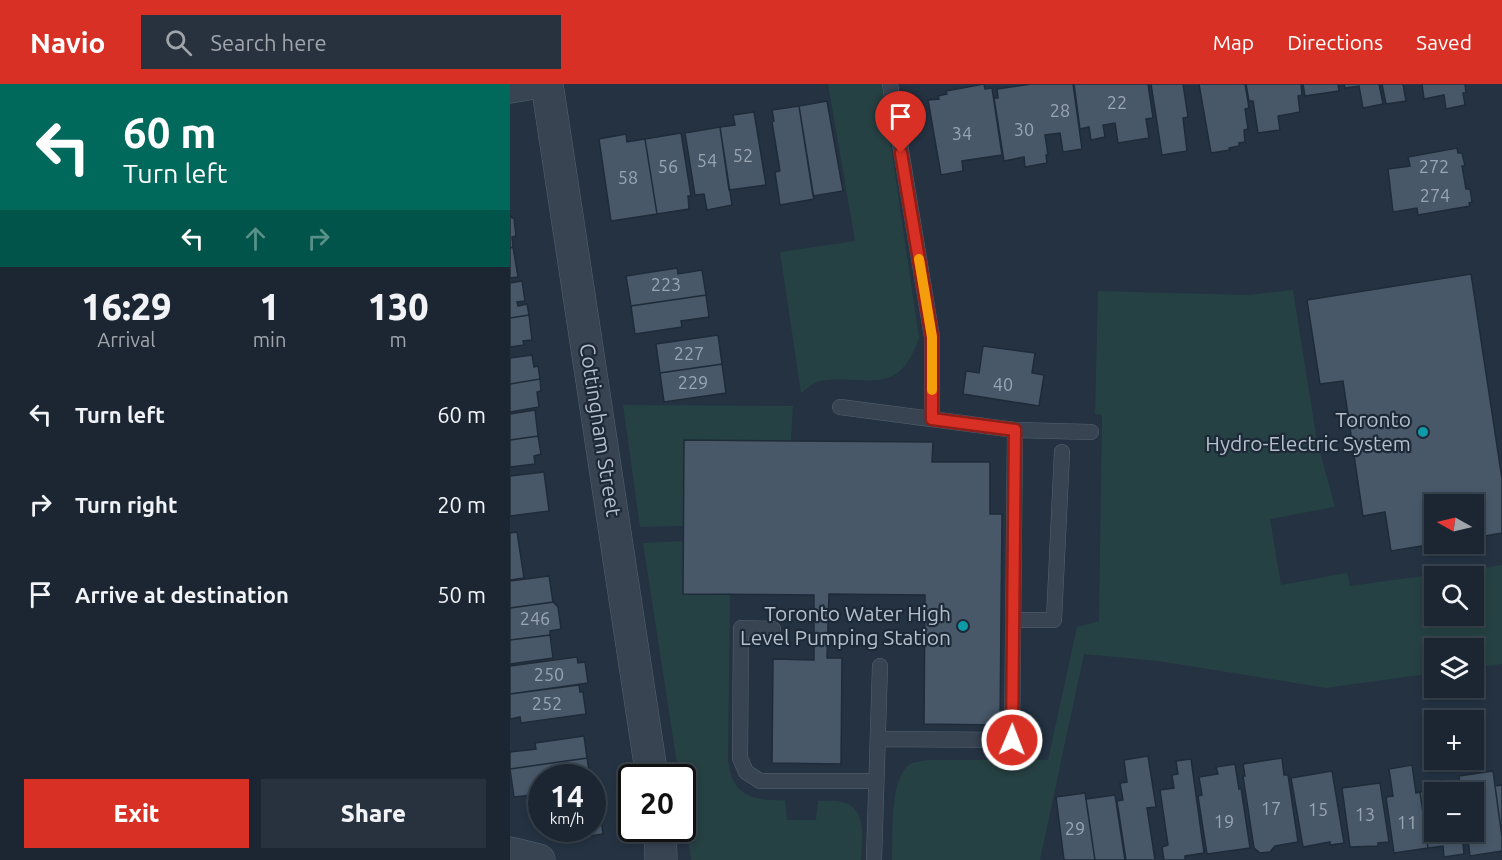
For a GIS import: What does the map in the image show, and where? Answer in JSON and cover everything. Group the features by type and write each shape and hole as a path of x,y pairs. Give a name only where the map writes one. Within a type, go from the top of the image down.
{"street":[{"path":"510,87 528,84"},
{"name":"Cottingham Street","path":"547,84 650,764"},
{"path":"660,842 661,860"},
{"path":"510,853 539,860"}],"lane":[{"path":"890,84 932,337 932,419"},
{"path":"840,407 1015,430 1091,432"},
{"path":"878,740 1012,740 1015,430"},
{"path":"1014,620 1054,620 1062,452"},
{"path":"773,629 741,628 740,758 746,772 760,781 876,781"},
{"path":"874,860 880,666"}],"green space":[{"path":"828,84 882,84 919,338 911,357 891,377 880,380 820,381 801,393 780,252 855,241"},
{"path":"1293,290 1317,441 1335,507 1270,519 1281,585 1347,573 1350,586 1424,576 1424,626 1484,626 1484,567 1502,565 1502,664 1484,666 1484,638 1424,638 1424,674 1326,688 1158,661 1084,654 1040,860 892,860 895,794 903,771 910,764 928,760 1048,760 1077,627 1099,621 1102,415 1095,414 1098,291 1248,295"},
{"path":"623,405 793,406 791,440 684,440 683,526 640,527"},
{"path":"683,541 683,594 730,594 728,761 731,776 737,787 756,798 785,800 787,820 816,820 818,801 839,801 850,805 860,818 862,826 861,860 691,860 689,842 696,842 696,764 677,764 643,543"}],"building":[{"path":"984,84 985,89 992,88 1002,155 962,161 963,171 941,175 928,100 939,99 938,96 947,94 946,91"},
{"path":"1031,84 1073,84 1082,149 1063,152 1060,133 1045,135 1047,163 1025,167 1024,157 1004,161 994,98 998,98 997,89"},
{"path":"1074,84 1148,84 1153,118 1146,119 1149,138 1118,143 1115,123 1103,125 1105,137 1091,140 1089,127 1080,129"},
{"path":"1151,84 1183,84 1188,117 1183,118 1187,151 1162,155"},
{"path":"1199,84 1245,84 1249,108 1245,109 1248,129 1244,130 1245,142 1229,148 1230,150 1211,153"},
{"path":"1246,84 1301,84 1302,95 1298,96 1300,112 1278,116 1280,130 1258,133 1253,101 1249,101"},
{"path":"1303,84 1338,84 1339,91 1305,96"},
{"path":"1344,84 1379,84 1383,104 1363,108 1359,86 1345,88"},
{"path":"1382,84 1403,84 1406,101 1386,104"},
{"path":"1422,84 1465,84 1466,93 1463,93 1465,105 1446,109 1444,95 1424,99"},
{"path":"827,101 843,191 813,196 799,106"},
{"path":"799,106 814,199 780,205 775,172 780,171 772,110"},
{"path":"754,112 766,185 729,190 720,127 735,125 733,115"},
{"path":"720,127 732,205 707,210 704,194 695,195 685,133"},
{"path":"681,133 691,196 688,196 689,209 657,214 645,139"},
{"path":"626,134 627,142 645,139 657,214 611,221 599,139"},
{"path":"1457,148 1458,153 1462,153 1465,166 1462,166 1466,189 1470,189 1472,202 1469,203 1470,206 1418,215 1417,208 1393,212 1388,169 1410,166 1408,157"},
{"path":"510,215 514,218 516,236 512,237 513,247 510,248"},
{"path":"513,247 518,277 510,278 510,248"},
{"path":"677,268 678,274 702,270 706,295 631,306 626,276"},
{"name":"Toronto Hydro-Electric System","path":"1471,274 1502,479 1502,533 1484,536 1484,494 1424,494 1424,546 1391,551 1385,512 1363,516 1343,381 1320,384 1307,300"},
{"path":"522,281 525,301 517,302 518,306 527,304 529,315 510,318 510,283"},
{"path":"706,295 709,317 681,321 682,327 635,334 631,306"},
{"path":"529,315 532,340 523,341 524,345 510,347 510,318"},
{"path":"718,335 722,364 660,373 656,344"},
{"path":"983,346 1035,353 1032,373 1044,375 1039,406 963,394 966,371 979,373"},
{"path":"532,355 534,367 538,366 540,379 510,384 510,358"},
{"path":"722,364 726,393 664,402 660,373"},
{"path":"540,379 541,391 537,392 539,407 510,412 510,384"},
{"path":"535,410 538,436 510,440 510,414"},
{"path":"538,436 541,454 534,456 535,464 510,467 510,440"},
{"name":"Toronto Water High Level Pumping Station","path":"684,440 933,442 932,462 990,462 990,514 1002,514 1000,725 924,724 925,595 829,594 827,658 842,658 841,764 772,763 773,659 814,660 814,595 683,594"},
{"path":"544,472 549,511 510,516 510,476"},
{"path":"517,532 524,578 510,580 510,533"},
{"path":"549,576 553,602 510,608 510,581"},
{"path":"553,602 558,607 561,629 550,631 550,635 510,640 510,608"},
{"path":"550,635 553,658 510,664 510,640"},
{"path":"577,657 578,663 585,662 588,683 510,694 510,666"},
{"path":"579,685 580,692 583,692 586,714 521,723 520,717 510,719 510,694"},
{"path":"584,736 587,758 528,764 528,766 510,769 510,752 536,749 535,743"},
{"path":"1148,756 1156,807 1147,808 1155,860 1126,860 1117,801 1123,800 1120,783 1127,782 1124,760"},
{"path":"587,758 588,764 545,764"},
{"path":"1282,758 1284,775 1288,775 1298,842 1275,846 1270,852 1260,853 1254,848 1243,764"},
{"path":"1191,759 1204,853 1185,856 1185,860 1164,860 1162,847 1168,845 1160,790 1174,788 1172,775 1178,774 1176,761"},
{"path":"1235,764 1250,848 1207,854 1198,796 1202,795 1199,777 1218,774 1216,767"},
{"path":"1412,765 1416,793 1420,792 1424,842 1427,842 1428,848 1394,853 1386,797 1393,796 1389,769"},
{"path":"528,766 528,796 514,797 510,769"},
{"path":"1332,771 1344,843 1330,845 1330,842 1303,847 1291,778"},
{"path":"1493,771 1502,851 1470,856 1468,842 1484,842 1484,782 1460,782 1459,776"},
{"path":"1380,783 1389,842 1378,843 1378,846 1350,847 1342,788"},
{"path":"1502,785 1502,837 1495,786"},
{"path":"1420,792 1424,792 1424,820"},
{"path":"1085,793 1095,860 1064,860 1056,797"},
{"path":"1115,795 1125,860 1095,860 1086,799"},
{"path":"1427,842 1465,843 1463,844 1464,854 1444,857 1443,846 1428,848"}],"slow traffic":[{"path":"919,259 932,337 932,390"}],"place":[{"name":"Toronto Hydro-Electric System","path":"1423,432"},
{"name":"Toronto Water High Level Pumping Station","path":"963,626"}],"route":[{"path":"901,153 932,337 932,419 1015,430 1012,740"}]}
